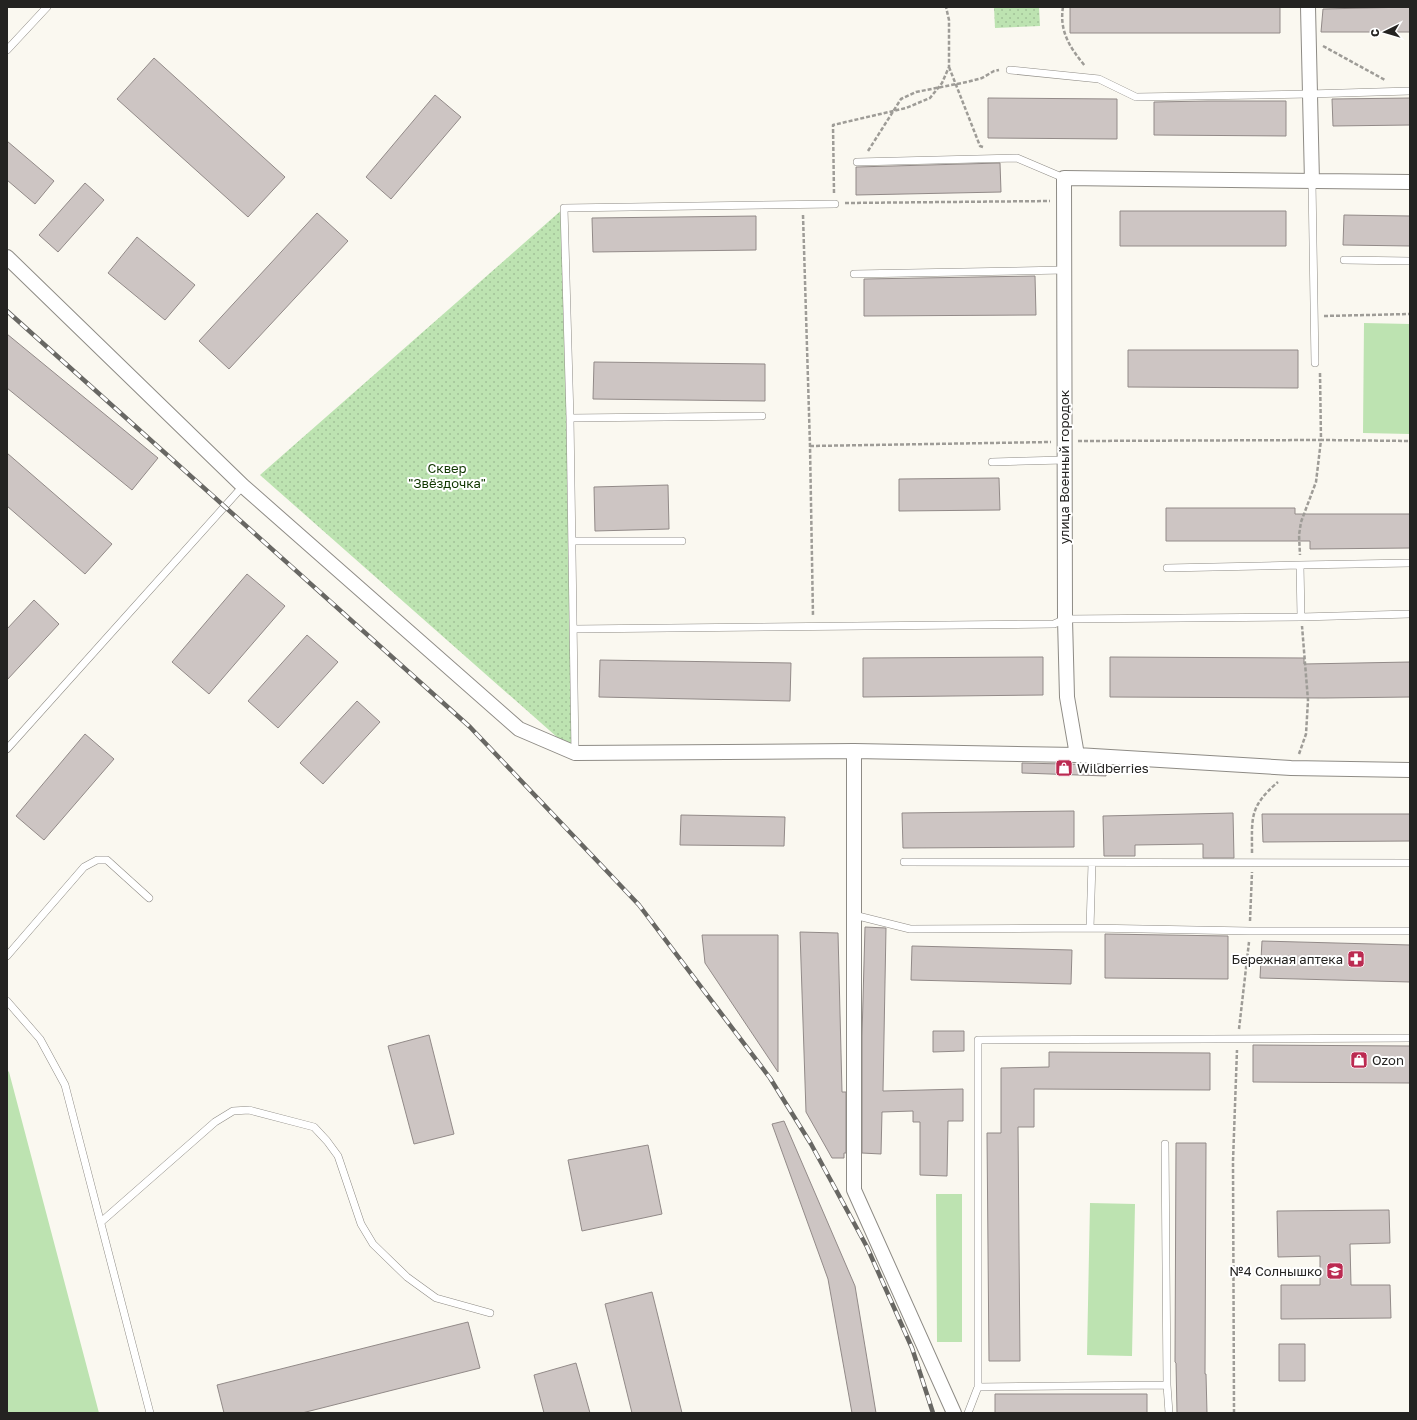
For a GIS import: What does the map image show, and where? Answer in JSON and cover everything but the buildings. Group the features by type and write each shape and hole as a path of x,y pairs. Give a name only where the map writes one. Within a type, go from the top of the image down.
{"street":[{"path":"1308,7 1312,182"},
{"path":"1064,178 1410,182"},
{"name":"улица Военный городок","path":"1064,178 1064,619 1067,697 1077,755"},
{"path":"7,257 243,486 518,729 575,753 854,751 1077,755 1291,768 1410,770"},
{"path":"854,751 854,1190 954,1413"}],"lane":[{"path":"7,50 48,7"},
{"path":"1010,70 1099,79 1136,97 1407,91"},
{"path":"857,162 1017,158 1064,178"},
{"path":"1312,182 1315,363"},
{"path":"575,753 570,418 564,208 834,204"},
{"path":"1344,260 1410,261"},
{"path":"854,274 1064,270"},
{"path":"570,418 762,416"},
{"path":"992,462 1064,460"},
{"path":"7,749 243,486"},
{"path":"572,542 682,541"},
{"path":"1167,568 1410,563"},
{"path":"1300,565 1301,617"},
{"path":"574,629 1054,624 1064,619 1301,617 1410,614"},
{"path":"7,956 84,867 97,860 107,860 149,898"},
{"path":"904,862 1410,863"},
{"path":"1090,928 1092,863"},
{"path":"854,915 910,929 1090,928 1250,931 1410,931"},
{"path":"7,1001 40,1039 65,1085 150,1413"},
{"path":"968,1413 978,1387 978,1040 1410,1038"},
{"path":"101,1222 215,1122 233,1111 249,1110 314,1128 327,1141 338,1156 360,1224 373,1244 408,1277 436,1298 490,1312"},
{"path":"1165,1144 1168,1413"},
{"path":"978,1387 1167,1385"}],"path":[{"path":"946,7 949,20 949,67 980,146 1000,158"},
{"path":"1063,7 1062,24 1069,46 1088,69 1099,79"},
{"path":"1321,45 1407,91"},
{"path":"949,67 930,98 906,108 833,125 834,204 1053,201"},
{"path":"857,162 868,152 901,99 916,92 982,78 994,71 1010,70"},
{"path":"803,204 810,446 813,626"},
{"path":"1319,316 1410,314"},
{"path":"1300,565 1299,535 1301,522 1316,482 1321,440 1320,370"},
{"path":"1321,440 1410,441"},
{"path":"1234,1413 1233,1161 1237,1040 1250,931 1252,822 1253,814 1262,797 1291,768 1299,757 1306,734 1308,700 1301,617"}],"green space":[{"path":"994,7 1039,7 1040,26 995,28"},
{"name":"Сквер \"Звёздочка\"","path":"564,208 575,753 260,475"},
{"path":"1364,323 1410,324 1410,434 1363,433"},
{"path":"7,1070 9,1072 99,1413 7,1413"},
{"path":"936,1194 962,1194 962,1342 937,1342"},
{"path":"1090,1203 1135,1204 1132,1356 1087,1355"}],"railway":[{"path":"7,311 470,727 639,905 770,1078 811,1144 867,1247 912,1348 933,1413"}],"place":[{"name":"Wildberries","path":"1064,768"},
{"name":"Бережная аптека","path":"1356,959"},
{"name":"Ozon","path":"1359,1060"},
{"name":"№4 Солнышко","path":"1335,1271"}]}
